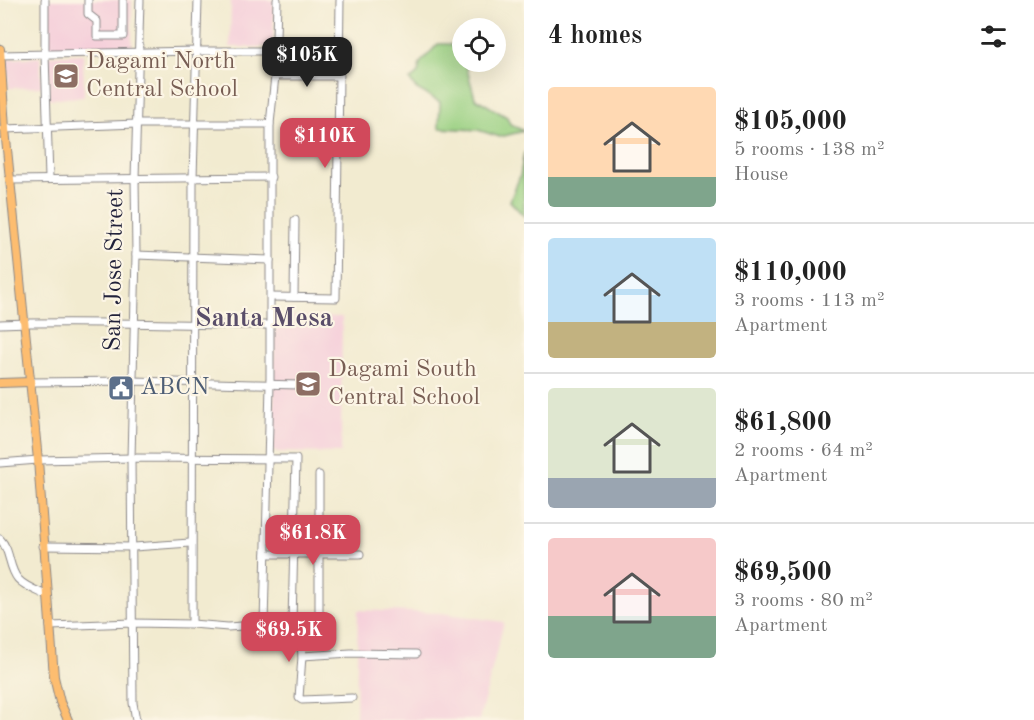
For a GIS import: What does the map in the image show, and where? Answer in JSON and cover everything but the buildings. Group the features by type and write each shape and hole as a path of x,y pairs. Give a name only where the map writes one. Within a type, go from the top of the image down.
{"main road":[{"path":"0,49 5,129 38,459 54,677 60,702 68,720"},
{"path":"0,383 30,382"}],"street":[{"path":"45,0 49,178"},
{"path":"88,0 88,14 97,21 97,36 123,36 123,0"},
{"name":"San Jose Street","path":"136,720 131,458 140,0"},
{"path":"192,624 191,384 198,0"},
{"path":"264,624 270,384 270,124 275,76 276,0"},
{"path":"271,297 336,298 340,0"},
{"path":"1,55 341,51"},
{"path":"275,76 340,76"},
{"path":"5,129 137,124 270,124"},
{"path":"11,180 271,177"},
{"path":"294,297 295,220"},
{"path":"136,255 270,260"},
{"path":"0,324 134,322 193,326 270,324"},
{"path":"30,382 133,381 299,385"},
{"path":"0,463 38,459 296,459 292,622"},
{"path":"319,475 319,615"},
{"path":"0,539 7,546 14,574 19,581 48,596"},
{"path":"43,546 134,547 190,543"},
{"path":"266,554 360,554"},
{"path":"50,626 133,623 228,627 299,622 302,656 299,698 302,700 352,698"},
{"path":"302,656 416,654"}],"shaded area":[{"path":"47,0 132,0 132,49 46,50"},
{"path":"231,0 274,0 273,47 230,47"},
{"name":"Dagami North Central School","path":"83,54 84,97 49,99 48,56"},
{"name":"Dagami North Central School","path":"40,57 42,87 9,88 7,59"},
{"name":"Dagami South Central School","path":"275,316 342,317 341,453 273,452"},
{"path":"358,610 441,613 504,622 479,720 356,720"}],"green space":[{"path":"438,44 450,44 452,46 452,72 468,72 475,98 507,117 510,124 524,131 500,137 478,130 439,128 440,102 415,88 410,80 418,73 420,63"},
{"path":"524,152 524,216 510,201 520,176"}],"place":[{"name":"Dagami North Central School","path":"66,76"},
{"name":"Dagami South Central School","path":"308,384"},
{"name":"ABCN","path":"121,388"}],"district":[{"name":"Santa Mesa","path":"264,318"}]}
